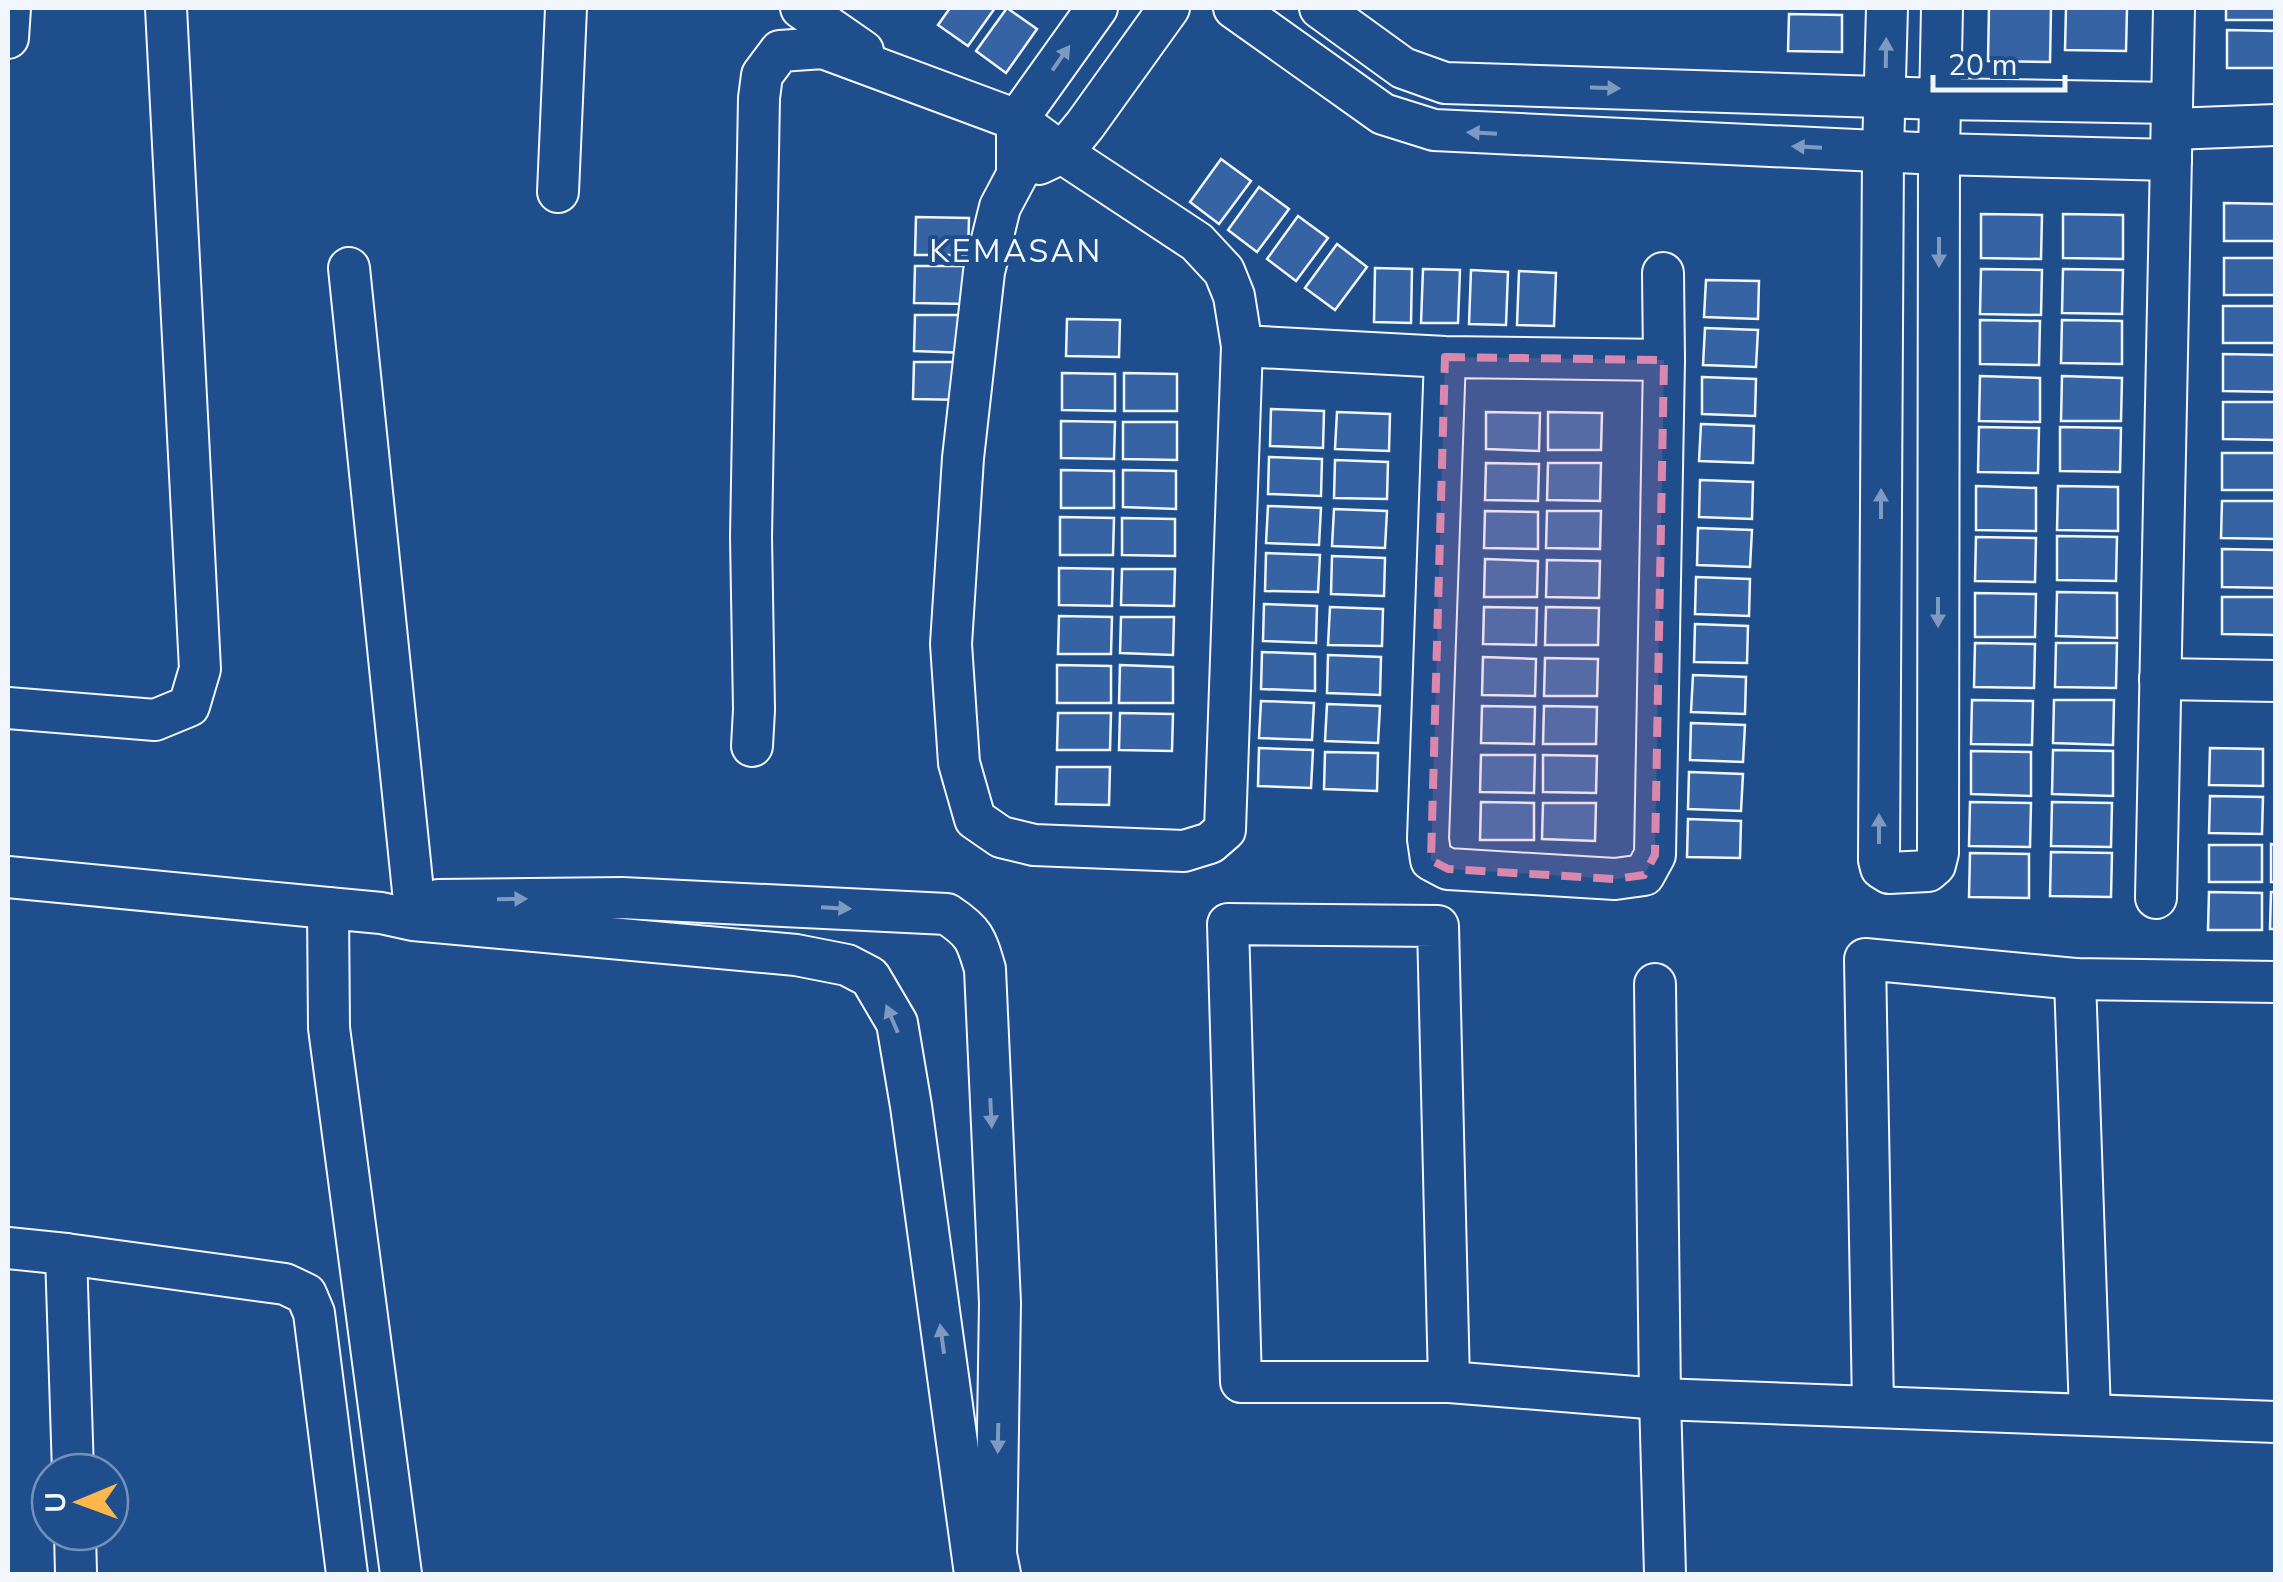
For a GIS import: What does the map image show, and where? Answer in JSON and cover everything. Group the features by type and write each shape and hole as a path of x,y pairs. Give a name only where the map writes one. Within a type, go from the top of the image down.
{"street":[{"path":"8,38 10,8"},
{"path":"8,708 156,720 189,706 200,669 166,8"},
{"path":"558,192 566,8"},
{"path":"800,8 897,76"},
{"path":"752,746 751,537 762,75 780,51 823,48 1017,120 1197,242 1224,271 1234,296 1242,346 1225,830 1210,843 1184,851 1034,845 1001,837 975,819 958,763 951,644 963,458 984,272 1000,208 1017,175 1017,120 1097,8"},
{"path":"1017,175 1062,153 1169,8"},
{"path":"1234,8 1383,114 1434,130 1939,154 2276,125"},
{"path":"1320,8 1404,68 1445,83 1941,100 2172,131"},
{"path":"1887,8 1879,860 1881,868 1888,872 1928,871 1935,865 1938,852 1942,8"},
{"path":"2156,898 2174,8"},
{"path":"349,268 398,907 412,920 796,955 848,964 870,978 896,1023 906,1073 974,1574"},
{"path":"1445,357 1428,839 1431,860 1448,869 1615,879 1644,875 1655,855 1663,274"},
{"path":"1242,346 1445,357 1664,360"},
{"path":"2160,679 2276,681"},
{"path":"8,877 328,908 641,898 947,914 968,928 982,958 986,988 1000,1303 996,1554 1000,1574"},
{"path":"328,908 329,1028 401,1574"},
{"path":"1449,1382 1438,926 1228,924 1241,1382 1449,1382 1660,1399 2276,1422"},
{"path":"1873,1406 1865,958 2075,978 2276,982"},
{"path":"2075,978 2090,1414"},
{"path":"1655,984 1666,1574"},
{"path":"8,1248 285,1284 306,1294 314,1313 347,1574"},
{"path":"66,1254 72,1452"}],"highlighted area":[{"path":"1445,357 1664,360 1655,855 1644,875 1615,879 1448,869 1431,860"}],"building":[{"path":"950,8 995,8 968,46 938,25"},
{"path":"1007,8 1037,29 1006,73 976,51"},
{"path":"1989,8 2051,8 2050,62 1988,61"},
{"path":"2066,8 2127,8 2126,51 2065,50"},
{"path":"2226,8 2276,8 2276,20 2226,20"},
{"path":"1789,14 1842,15 1842,52 1788,51"},
{"path":"2227,30 2276,31 2276,68 2227,68"},
{"path":"1221,159 1251,181 1219,224 1190,202"},
{"path":"1259,187 1289,209 1257,252 1228,230"},
{"path":"2224,203 2276,204 2276,241 2224,241"},
{"path":"1981,214 2042,215 2041,259 1981,258"},
{"path":"2063,214 2123,215 2123,259 2063,258"},
{"path":"1298,216 1328,238 1296,281 1267,259"},
{"path":"916,217 969,218 968,255 915,255"},
{"path":"1337,244 1367,267 1335,310 1305,288"},
{"path":"2224,258 2276,258 2276,295 2224,295"},
{"path":"915,266 968,266 968,304 914,303"},
{"path":"1375,268 1412,269 1411,323 1374,322"},
{"path":"1423,269 1460,270 1458,323 1421,323"},
{"path":"1981,269 2042,270 2041,315 1980,314"},
{"path":"2063,269 2123,270 2122,314 2062,313"},
{"path":"1471,270 1508,272 1506,325 1469,324"},
{"path":"1519,271 1556,273 1554,326 1517,325"},
{"path":"1706,280 1759,281 1758,319 1704,317"},
{"path":"2223,306 2276,306 2276,343 2223,343"},
{"path":"915,315 968,315 967,353 914,351"},
{"path":"1067,319 1120,320 1119,357 1066,356"},
{"path":"1980,320 2040,321 2039,365 1980,364"},
{"path":"2062,320 2122,321 2122,364 2061,363"},
{"path":"1705,328 1758,330 1756,367 1703,365"},
{"path":"2223,354 2276,355 2276,392 2223,391"},
{"path":"914,362 967,362 966,400 913,399"},
{"path":"1062,373 1115,374 1115,411 1062,410"},
{"path":"1124,373 1177,374 1177,411 1124,411"},
{"path":"1980,376 2040,378 2040,422 1979,421"},
{"path":"2062,376 2122,378 2121,421 2061,421"},
{"path":"1702,377 1756,379 1755,416 1702,414"},
{"path":"2223,402 2276,402 2276,440 2223,439"},
{"path":"1271,409 1324,411 1323,448 1270,446"},
{"path":"1337,412 1390,414 1389,451 1335,449"},
{"path":"1486,412 1540,413 1539,451 1486,449"},
{"path":"1548,412 1602,413 1601,450 1548,450"},
{"path":"1061,421 1115,422 1114,459 1061,458"},
{"path":"1123,422 1177,422 1177,460 1123,459"},
{"path":"1701,424 1754,426 1753,463 1699,461"},
{"path":"1979,427 2039,428 2038,473 1978,472"},
{"path":"2060,427 2121,428 2120,472 2060,471"},
{"path":"2222,453 2275,453 2275,490 2222,490"},
{"path":"1269,457 1322,459 1321,496 1268,494"},
{"path":"1335,460 1388,462 1387,499 1334,498"},
{"path":"1486,463 1539,464 1538,501 1485,500"},
{"path":"1548,463 1601,463 1600,501 1547,500"},
{"path":"1061,470 1114,471 1114,508 1061,508"},
{"path":"1123,470 1176,471 1176,509 1123,507"},
{"path":"1700,480 1753,482 1752,519 1699,517"},
{"path":"1976,486 2036,488 2036,531 1976,530"},
{"path":"2058,486 2118,487 2118,531 2057,530"},
{"path":"2222,501 2276,501 2275,539 2221,538"},
{"path":"1268,506 1321,508 1319,545 1266,543"},
{"path":"1334,509 1387,511 1385,548 1332,546"},
{"path":"1485,511 1538,512 1538,549 1484,548"},
{"path":"1547,511 1601,511 1600,549 1546,548"},
{"path":"1060,517 1114,518 1113,555 1060,555"},
{"path":"1122,518 1175,519 1175,556 1122,555"},
{"path":"1698,528 1752,530 1750,567 1697,565"},
{"path":"2057,536 2117,537 2116,581 2057,580"},
{"path":"1976,537 2036,538 2035,582 1975,581"},
{"path":"2222,549 2275,550 2275,588 2222,587"},
{"path":"1266,553 1320,555 1318,592 1265,591"},
{"path":"1332,556 1385,558 1384,596 1331,594"},
{"path":"1485,559 1538,561 1537,597 1484,597"},
{"path":"1547,560 1600,561 1599,598 1546,597"},
{"path":"1059,568 1113,569 1112,606 1059,605"},
{"path":"1122,569 1175,569 1174,606 1121,605"},
{"path":"1696,577 1750,579 1749,616 1695,614"},
{"path":"2057,592 2117,593 2117,638 2056,636"},
{"path":"1975,593 2036,594 2035,637 1975,637"},
{"path":"2222,597 2275,597 2275,635 2222,634"},
{"path":"1264,604 1317,606 1316,643 1263,641"},
{"path":"1330,607 1383,609 1382,646 1328,645"},
{"path":"1484,607 1537,608 1536,645 1483,644"},
{"path":"1546,607 1599,608 1598,645 1545,645"},
{"path":"1059,616 1112,617 1111,654 1058,654"},
{"path":"1121,617 1174,617 1173,655 1120,653"},
{"path":"1695,624 1748,626 1747,663 1694,662"},
{"path":"1975,643 2035,644 2034,688 1974,687"},
{"path":"2056,643 2117,643 2116,688 2055,687"},
{"path":"1262,652 1315,654 1315,691 1261,689"},
{"path":"1328,655 1381,657 1380,695 1327,693"},
{"path":"1483,657 1536,659 1535,696 1482,695"},
{"path":"1545,658 1598,659 1597,696 1544,696"},
{"path":"1057,665 1111,666 1111,703 1057,703"},
{"path":"1120,665 1173,667 1173,703 1119,703"},
{"path":"1693,675 1746,677 1745,714 1691,712"},
{"path":"1972,700 2033,701 2032,745 1971,744"},
{"path":"2054,700 2114,700 2113,745 2053,743"},
{"path":"1261,701 1314,703 1312,740 1259,738"},
{"path":"1327,704 1380,706 1378,743 1325,741"},
{"path":"1482,706 1535,707 1534,744 1481,743"},
{"path":"1544,706 1597,707 1596,744 1543,744"},
{"path":"1058,713 1111,713 1110,750 1057,750"},
{"path":"1120,713 1173,714 1172,751 1119,750"},
{"path":"1691,723 1745,725 1743,762 1690,760"},
{"path":"1259,748 1313,750 1311,788 1258,786"},
{"path":"2210,748 2263,749 2263,786 2209,785"},
{"path":"2053,750 2113,751 2113,796 2052,794"},
{"path":"1971,751 2031,752 2031,796 1971,794"},
{"path":"1325,752 1378,753 1377,791 1324,789"},
{"path":"1481,755 1535,755 1534,793 1480,792"},
{"path":"1543,755 1597,756 1596,793 1543,792"},
{"path":"1057,767 1110,767 1109,805 1056,804"},
{"path":"1689,772 1743,774 1741,811 1688,809"},
{"path":"2210,796 2263,797 2262,834 2209,833"},
{"path":"1481,802 1534,803 1534,840 1480,840"},
{"path":"1970,802 2031,803 2030,847 1969,846"},
{"path":"2052,802 2112,803 2111,847 2051,846"},
{"path":"1543,803 1596,803 1595,841 1542,839"},
{"path":"1688,819 1741,821 1740,858 1687,857"},
{"path":"2271,844 2276,845 2276,882 2271,882"},
{"path":"2209,845 2262,845 2262,882 2209,882"},
{"path":"2051,852 2112,853 2111,897 2050,896"},
{"path":"1970,853 2029,854 2029,898 1969,897"},
{"path":"2209,892 2262,893 2262,930 2208,930"},
{"path":"2271,892 2276,892 2276,929 2270,929"}],"district":[{"name":"KEMASAN","path":"1016,251"}]}
